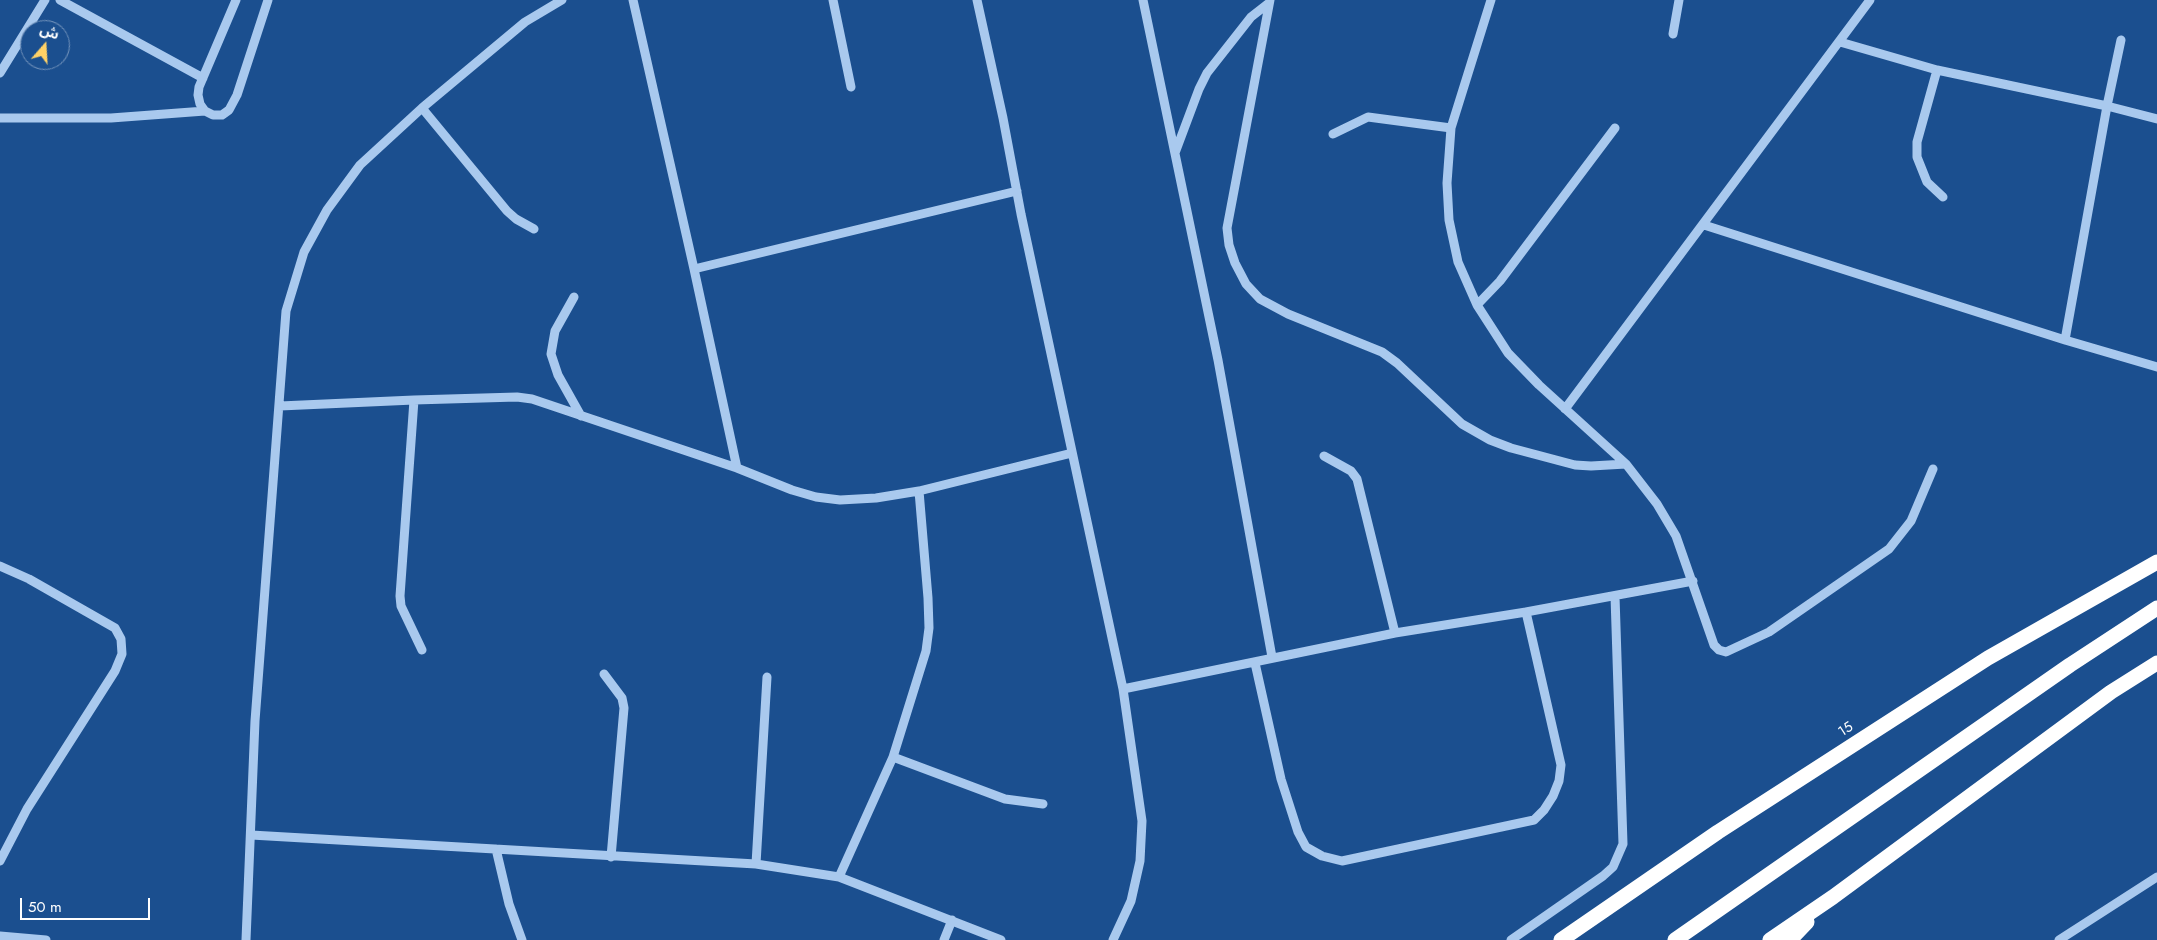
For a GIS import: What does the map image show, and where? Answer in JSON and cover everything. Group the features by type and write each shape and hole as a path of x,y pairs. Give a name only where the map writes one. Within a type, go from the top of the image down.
{"highway":[{"name":"15","path":"1561,940 1718,832 1988,658 2157,562"},
{"path":"1675,940 2070,665 2157,608"},
{"path":"1770,940 1833,897 2111,692 2157,663"},
{"path":"1790,940 1833,897"}],"street":[{"path":"0,73 45,0"},
{"path":"60,0 203,78"},
{"path":"205,111 200,104 198,96 203,78 236,0"},
{"path":"0,118 112,118 205,111 222,115 234,102 268,0"},
{"path":"246,940 255,720 286,311 304,252 327,210 360,165 422,108 525,22 562,0"},
{"path":"633,0 694,269 736,468"},
{"path":"834,0 851,87"},
{"path":"977,0 1122,689 1142,821 1140,861 1131,901 1113,940"},
{"path":"1143,0 1218,360 1272,658"},
{"path":"1491,0 1451,128 1448,183 1449,220 1458,262 1477,305 1508,353 1565,409 1626,464 1657,504 1676,536 1714,645 1719,650 1726,652 1769,632 1889,549 1911,521 1933,469"},
{"path":"1673,34 1679,0"},
{"path":"1565,409 1870,0"},
{"path":"1175,153 1198,89 1207,73 1251,17 1270,2"},
{"path":"1270,2 1227,228 1229,245 1235,263 1246,284 1260,299 1288,314 1382,352 1397,363 1462,424 1490,440 1511,448 1575,465 1626,464"},
{"path":"2065,340 2107,106 2121,40"},
{"path":"1840,42 1937,70 2107,106 2157,119"},
{"path":"1937,70 1917,142 1917,157 1927,182 1943,197"},
{"path":"422,108 507,211 516,219 534,229"},
{"path":"1333,134 1368,117 1451,128"},
{"path":"1477,305 1500,281 1615,128"},
{"path":"694,269 1017,191"},
{"path":"1704,225 2065,340 2157,367"},
{"path":"574,298 555,331 551,354 558,375 581,416"},
{"path":"280,406 517,397 532,399 736,468 792,490 816,497 832,499 876,498 920,491 1072,453"},
{"path":"414,400 400,596 401,606 422,650"},
{"path":"1324,456 1351,472 1357,479 1395,632"},
{"path":"839,877 893,757 926,652 929,628 920,491"},
{"path":"0,566 29,579 115,628 121,639 122,654 115,670 27,808 0,861"},
{"path":"1122,689 1255,663 1395,632 1526,612 1693,581"},
{"path":"1510,940 1604,876 1613,867 1623,844 1615,596"},
{"path":"1255,663 1281,779 1298,832 1306,847 1322,856 1342,861 1534,820 1544,810 1553,796 1559,781 1561,765 1526,612"},
{"path":"604,674 622,698 624,708 611,857"},
{"path":"756,864 767,677"},
{"path":"893,757 1005,799 1043,804"},
{"path":"251,835 756,864 839,877 1001,940"},
{"path":"496,849 508,904 521,939"},
{"path":"2059,940 2157,877"},
{"path":"944,940 952,920"},
{"path":"0,936 46,940"}]}
